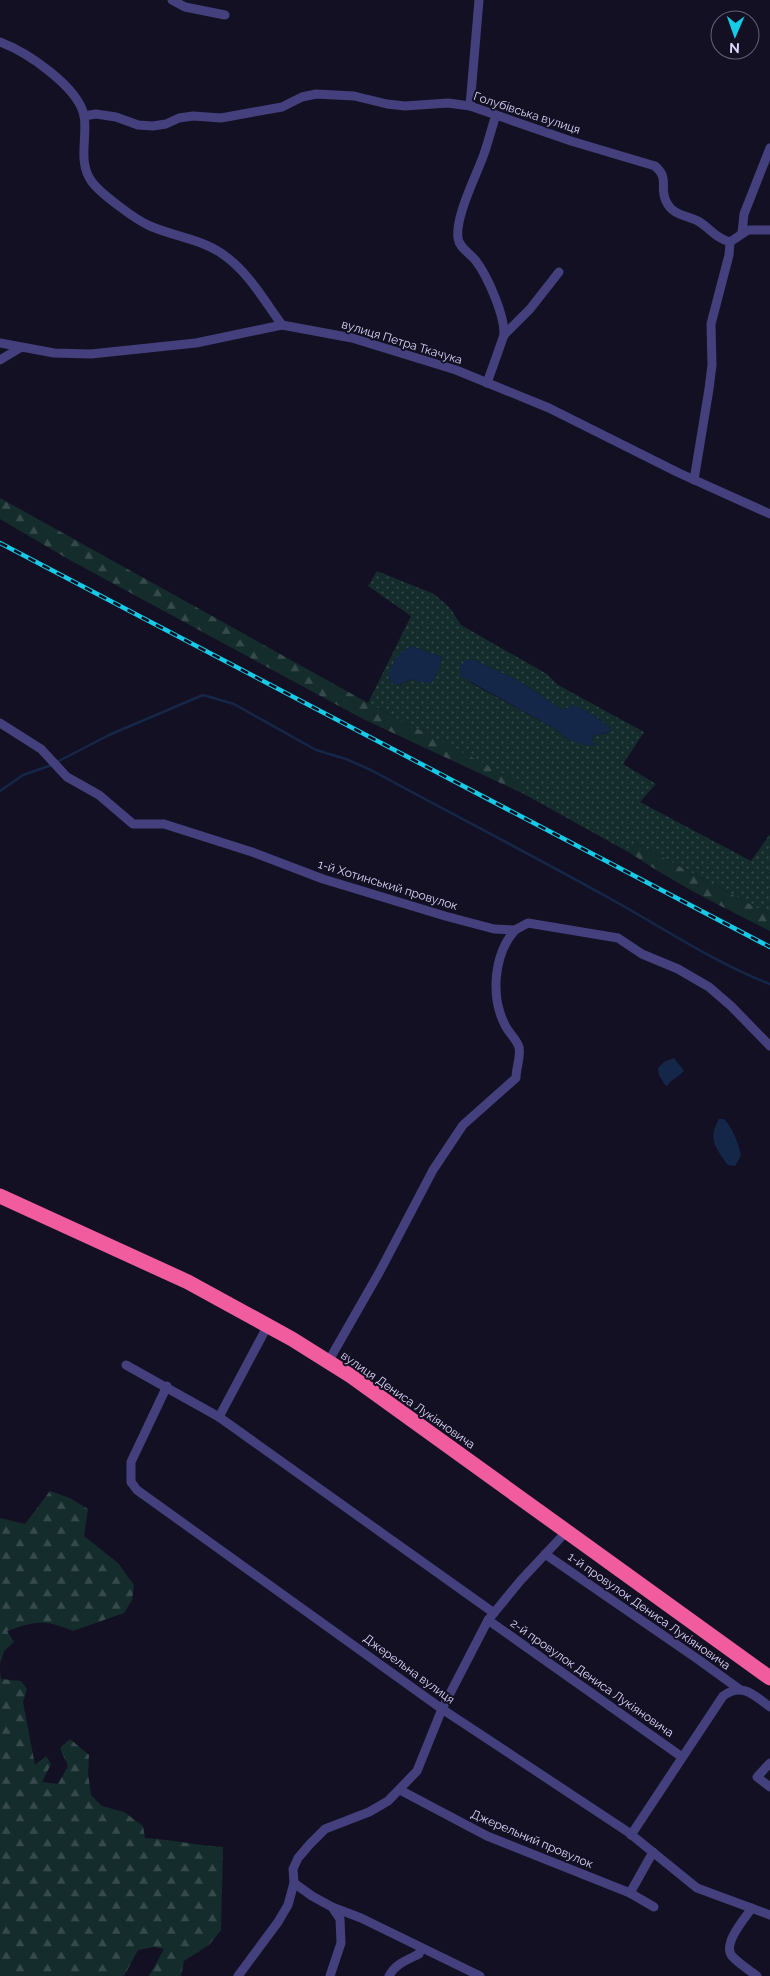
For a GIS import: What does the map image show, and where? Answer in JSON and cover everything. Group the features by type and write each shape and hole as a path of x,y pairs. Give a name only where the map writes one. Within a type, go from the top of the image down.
{"highway":[{"name":"вулиця Дениса Лукіяновича","path":"0,1196 188,1282 268,1325 328,1362 567,1531 770,1678"}],"street":[{"path":"172,0 185,7 225,15"},
{"path":"470,106 479,0"},
{"path":"0,42 44,66 77,98 84,116 83,152 91,181 100,190 149,225 219,252 243,270 282,325"},
{"name":"Голубівська вулиця","path":"84,116 96,114 116,117 138,125 153,126 166,124 179,118 193,116 220,118 282,107 302,97 316,94 354,96 387,104 405,106 448,103 470,106 571,141 655,166 663,175 665,182 664,199 669,208 678,214 698,221 720,239 730,242"},
{"path":"486,383 504,335 504,327 489,284 476,261 463,249 458,239 460,216 486,150 496,114"},
{"path":"694,480 710,389 712,365 711,324 729,255 730,242 737,239 742,232 744,214 770,148"},
{"path":"742,232 748,230 770,230"},
{"path":"504,335 530,309 559,272"},
{"name":"вулиця Петра Ткачука","path":"0,343 54,354 91,354 196,343 282,325 352,338 456,370 550,408 694,480 770,514"},
{"path":"0,360 20,348"},
{"name":"1-й Хотинський провулок","path":"0,723 41,749 67,777 99,795 133,824 164,824 252,852 323,879 494,929 515,930 528,923 618,938 642,954 678,969 709,988 731,1006 770,1046"},
{"path":"328,1362 380,1271 433,1170 464,1126 516,1078 519,1046 504,1022 496,984 500,954 506,940 515,930"},
{"path":"218,1416 268,1325"},
{"name":"2-й провулок Дениса Лукіяновича","path":"126,1365 167,1386 218,1416 682,1757"},
{"name":"Джерельна вулиця","path":"167,1386 131,1462 131,1482 137,1490 442,1709 632,1835 696,1888 770,1915"},
{"path":"238,1976 278,1922 288,1905 294,1883 293,1869 298,1858 325,1829 369,1812 388,1801 417,1771 442,1709 491,1616 567,1531"},
{"name":"1-й провулок Дениса Лукіяновича","path":"545,1554 739,1689 748,1691 770,1707"},
{"path":"632,1835 723,1696 730,1691 739,1689"},
{"path":"770,1762 757,1777 770,1787"},
{"name":"Джерельний провулок","path":"400,1790 488,1836 630,1893 654,1907"},
{"path":"630,1893 653,1852"},
{"path":"294,1883 332,1907 362,1918 480,1976"},
{"path":"330,1976 342,1935 340,1919 332,1907"},
{"path":"752,1908 730,1940 730,1948 731,1955 757,1976"},
{"path":"389,1976 399,1963 419,1954 421,1948"}],"green space":[{"path":"0,498 368,703 525,785 522,793 363,719 68,559 0,519"},
{"path":"377,571 434,594 450,608 461,625 547,674 558,685 644,732 623,764 656,784 640,802 751,861 770,834 770,915 636,843 630,853 522,793 524,785 368,703 411,616 368,586","holes":["411,646 442,657 433,681 419,682 413,679 399,685 391,682 389,677","472,659 519,681 563,710 595,716 610,728 608,733 594,735 592,740 594,745 579,743 566,738 559,731 471,683"]},
{"path":"636,843 770,915 770,931 699,894 630,853"},
{"path":"50,1491 70,1498 88,1509 84,1536 118,1563 134,1585 132,1600 124,1613 73,1631 47,1623 33,1623 7,1631 14,1642 4,1651 0,1664 0,1518 25,1524"},
{"path":"0,1670 1,1679 21,1681 27,1689 23,1702 35,1765 46,1756 51,1764 42,1782 58,1784 68,1766 60,1748 70,1739 89,1755 88,1774 91,1795 102,1806 124,1812 143,1826 145,1838 223,1847 221,1930 209,1945 184,1961 181,1976 149,1976 164,1949 154,1947 138,1950 124,1976 0,1976"}],"water":[{"path":"411,646 442,657 431,683 419,682 413,679 398,685 391,682 390,671 394,661"},
{"path":"472,659 519,681 563,710 574,705 595,716 610,728 610,732 594,735 592,740 594,746 566,738 559,731 460,676 460,666 465,661"},
{"path":"674,1058 684,1071 667,1086 659,1075 658,1068 664,1062"},
{"path":"719,1119 724,1119 733,1131 741,1155 735,1166 728,1165 714,1143 715,1126"}],"waterway":[{"path":"57,762 109,735 203,695 234,704 316,750 346,759 371,770 629,909 708,955 770,984"},
{"path":"0,791 23,775 52,765"}],"railway":[{"path":"0,543 770,947"}]}
